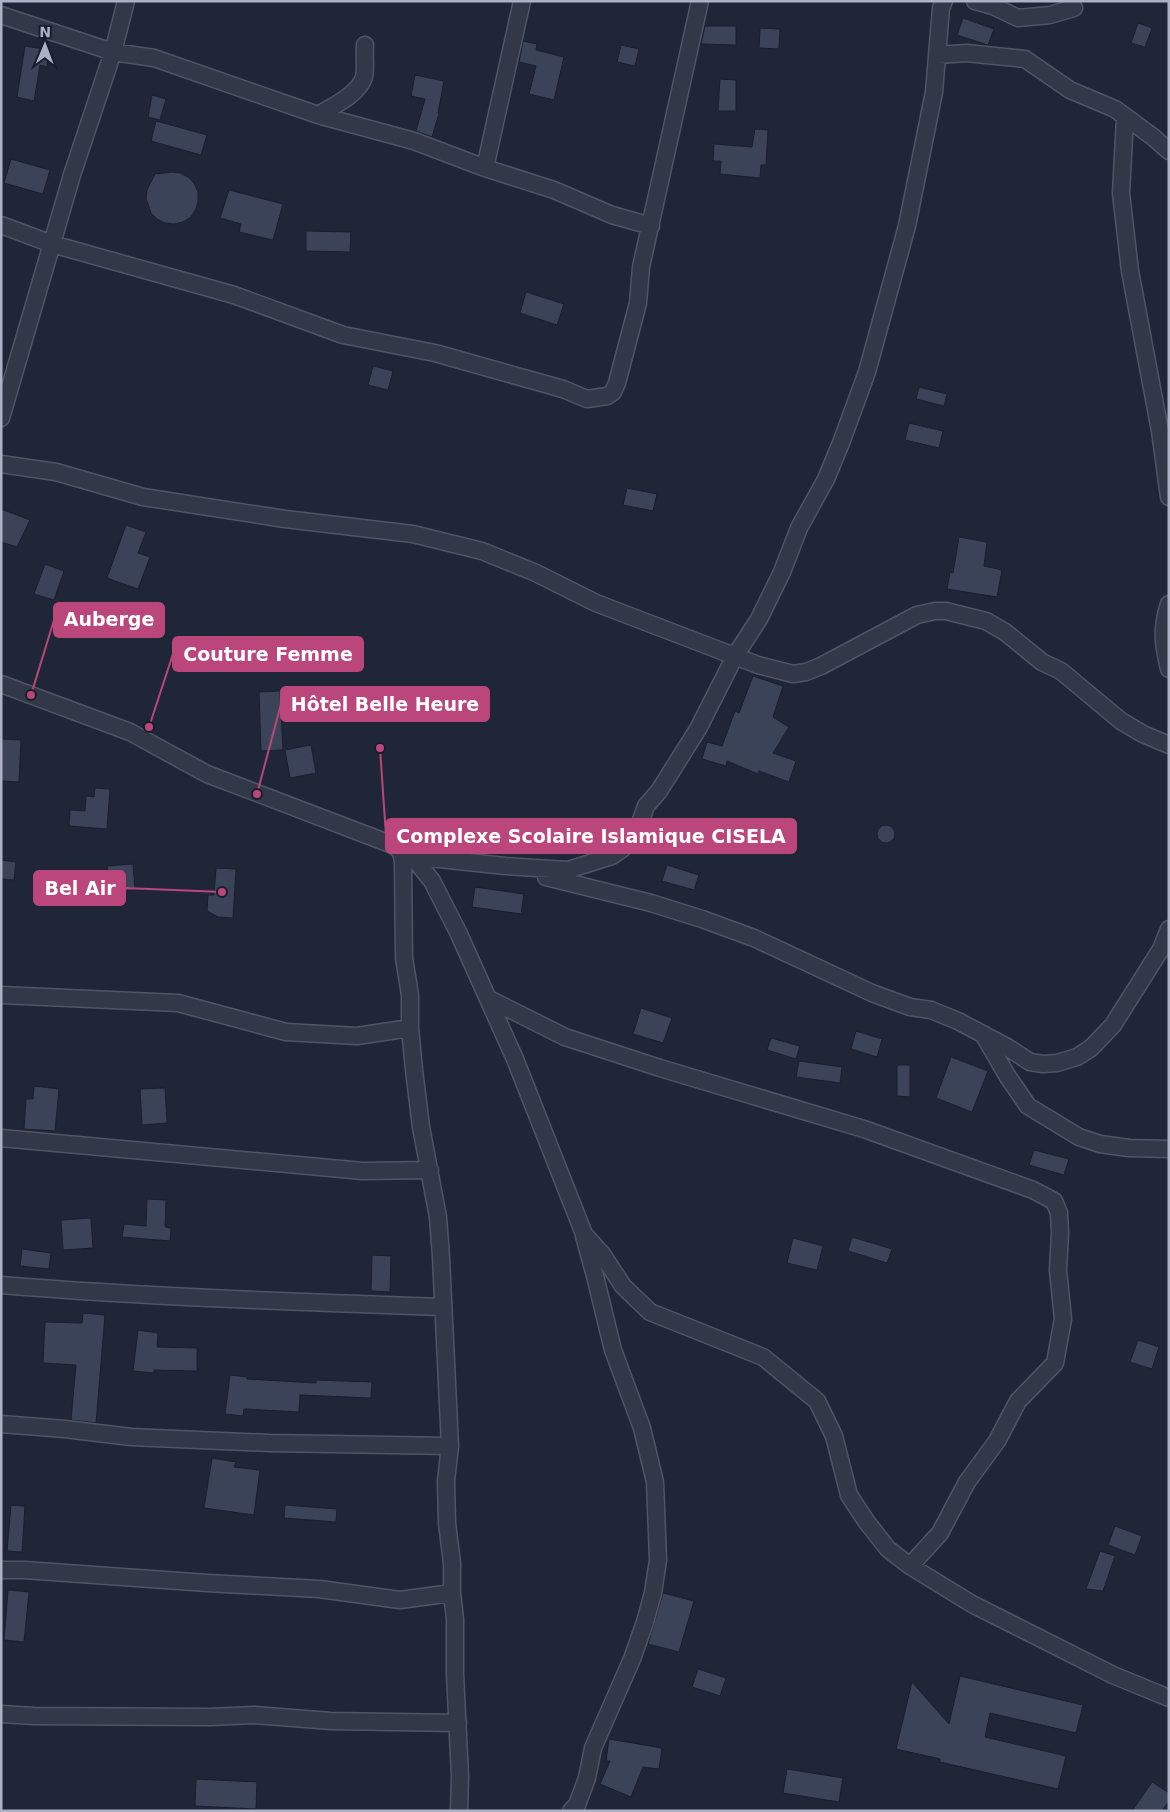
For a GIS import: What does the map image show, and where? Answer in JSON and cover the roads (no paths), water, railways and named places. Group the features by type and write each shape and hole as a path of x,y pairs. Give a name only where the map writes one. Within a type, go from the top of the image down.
{"street":[{"path":"1,418 72,174 113,52 126,1"},
{"path":"485,168 522,1"},
{"path":"1,225 52,244 234,295 343,335 435,353 563,389 587,399 594,400 607,396 613,392 617,383 638,303 641,267 700,1"},
{"path":"412,856 505,866 568,870 612,856 622,849 639,826 646,806 663,784 698,729 735,656 759,619 782,572 799,528 826,479 867,372 908,218 934,92 941,8 944,1"},
{"path":"976,1 993,6 1018,18 1050,15 1074,8"},
{"path":"1,15 113,52 154,58 318,115 414,141 485,168 554,190 612,215 651,226"},
{"path":"318,115 358,88 363,79 366,45"},
{"path":"938,55 966,53 1025,59 1070,90 1115,110 1169,151"},
{"path":"1125,118 1121,193 1130,271 1160,431 1169,497"},
{"path":"1,464 56,472 143,497 285,519 413,534 482,551 536,573 605,606 758,665 793,674 806,672 849,652 916,615 946,611 986,622 1005,632 1042,662 1061,671 1121,721 1142,734 1169,745"},
{"path":"1169,604 1164,620 1163,643 1169,669"},
{"path":"1,684 130,732 208,774 393,845 412,856 432,880 489,999 515,1059 584,1234 613,1350 642,1428 655,1482 658,1560 653,1593 632,1659 593,1748 587,1778 577,1805 571,1811"},
{"path":"393,845 401,852 404,958 410,995 410,1028 421,1127 438,1217 450,1446 446,1481 447,1522 452,1564 452,1593 455,1619 455,1674 460,1776 459,1811"},
{"path":"505,866 612,892 702,919 754,938 872,994 910,1007 931,1010 958,1021 1007,1047 1030,1062 1042,1064 1057,1063 1077,1057 1091,1048 1113,1025 1161,949 1169,930"},
{"path":"1,995 178,1003 286,1032 357,1036 410,1028"},
{"path":"489,999 565,1037 660,1068 864,1129 1033,1190 1054,1201 1059,1213 1058,1270 1063,1319 1055,1363 1018,1402 997,1441 967,1482 940,1534 910,1566"},
{"path":"983,1034 1008,1077 1028,1106 1079,1137 1100,1144 1129,1148 1169,1149"},
{"path":"1,1138 363,1171 430,1170"},
{"path":"584,1234 602,1254 623,1286 650,1312 763,1357 817,1401 834,1436 849,1495 888,1549 910,1566 980,1609 1113,1675 1169,1698"},
{"path":"1,1285 97,1293 322,1304 443,1307"},
{"path":"1,1424 150,1438 450,1446"},
{"path":"1,1570 24,1570 206,1584 320,1588 400,1600 452,1593"},
{"path":"1,1714 34,1716 210,1717 254,1715 339,1721 458,1723"}],"place":[{"name":"Auberge","path":"31,695"},
{"name":"Couture Femme","path":"149,727"},
{"name":"Complexe Scolaire Islamique CISELA","path":"380,748"},
{"name":"Hôtel Belle Heure","path":"257,794"},
{"name":"Bel Air","path":"222,892"}]}
